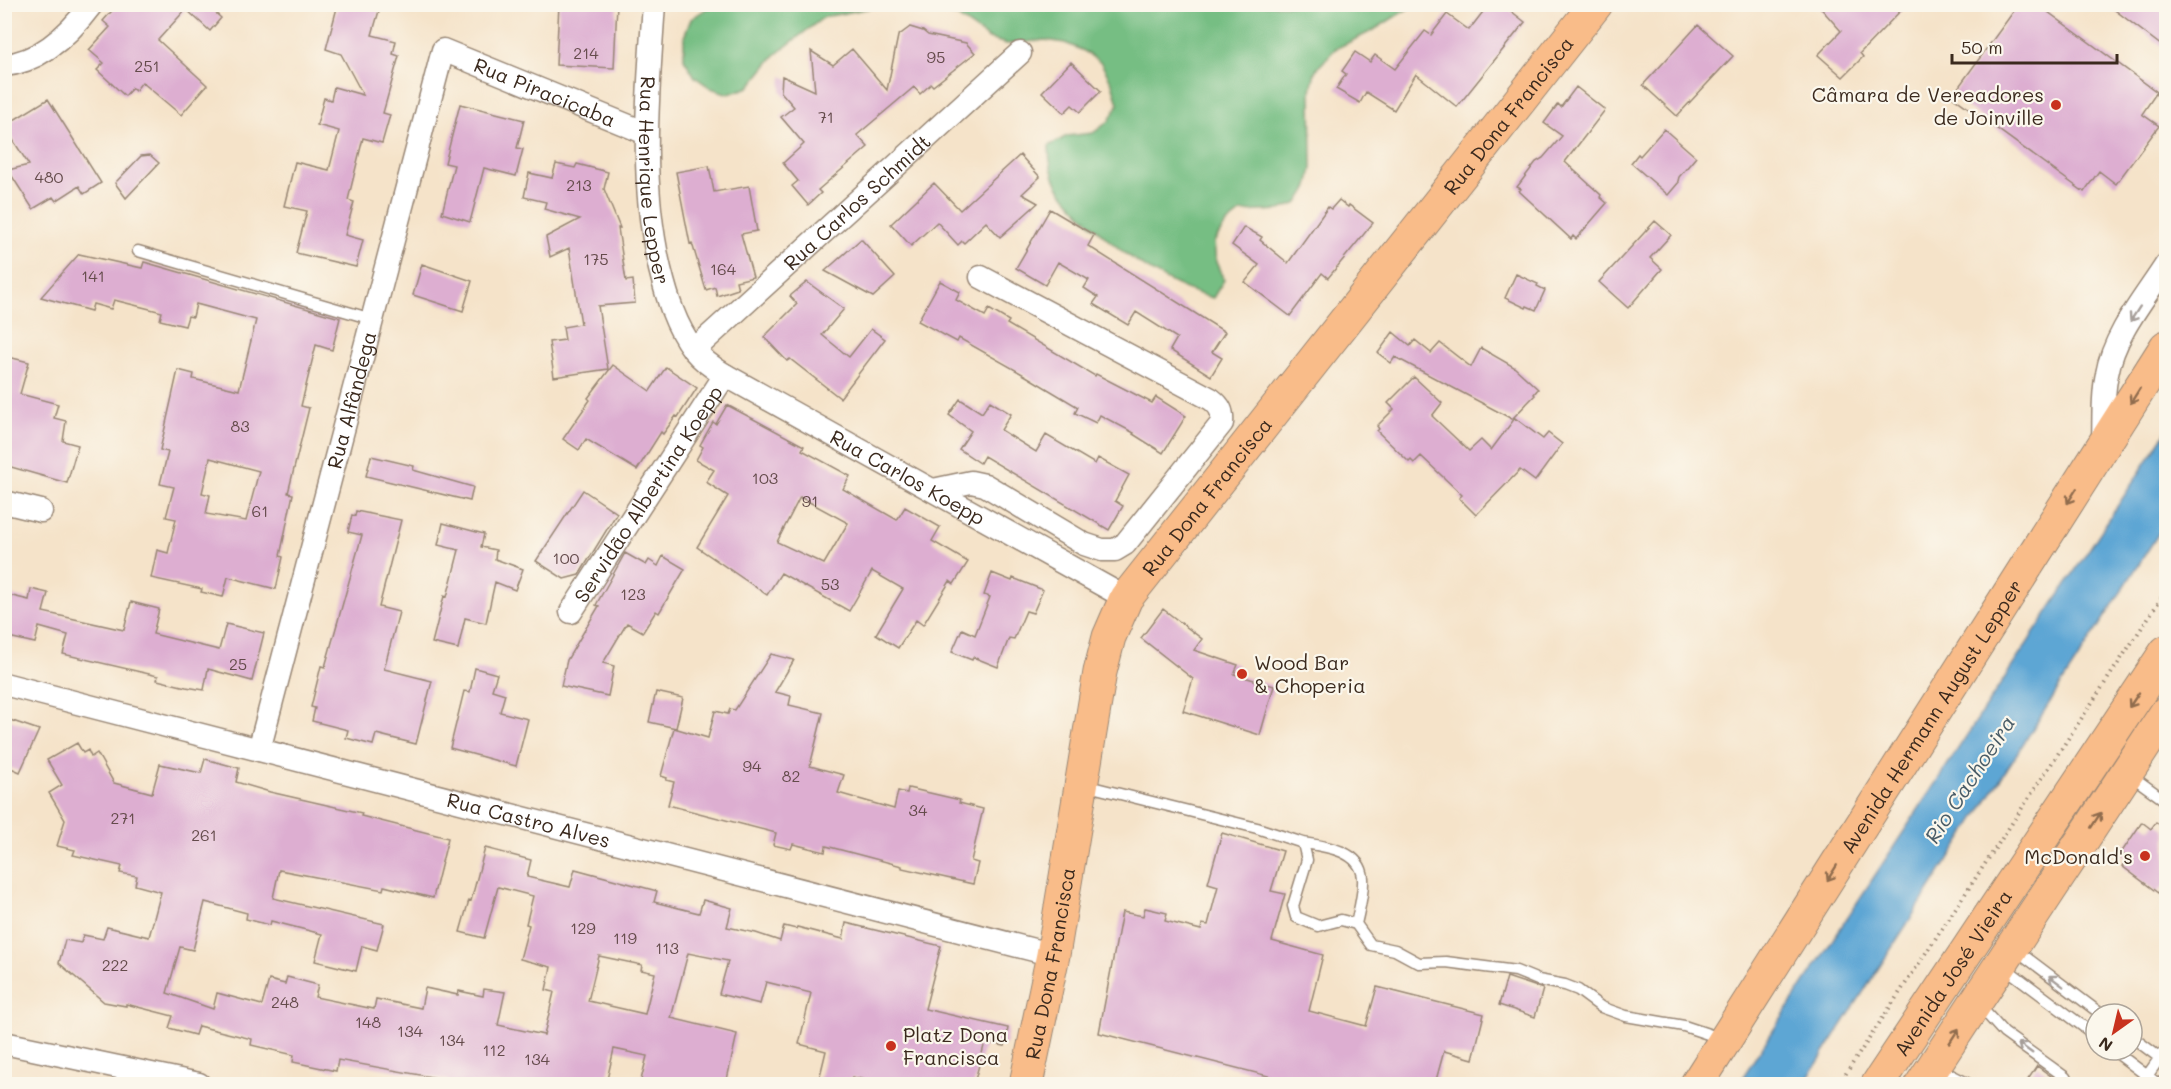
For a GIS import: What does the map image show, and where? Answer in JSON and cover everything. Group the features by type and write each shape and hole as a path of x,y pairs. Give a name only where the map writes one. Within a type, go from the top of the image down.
{"main road":[{"name":"Rua Dona Francisca","path":"1026,1084 1053,955 1102,663 1109,637 1126,598 1596,4"},
{"name":"Avenida Hermann August Lepper","path":"1697,1084 2166,346"},
{"name":"Avenida José Vieira","path":"1878,1084 2166,652"},
{"name":"Avenida José Vieira","path":"1928,1075 2166,713"}],"street":[{"path":"4,65 32,57 57,43 76,25 92,4"},
{"name":"Rua Henrique Lepper","path":"654,4 646,133 647,185 652,231 668,300 679,326 694,350"},
{"name":"Rua Piracicaba","path":"443,50 646,133"},
{"name":"Rua Alfândega","path":"259,750 443,50"},
{"name":"Rua Carlos Schmidt","path":"694,350 1020,53"},
{"path":"2103,446 2106,374 2113,354 2123,332 2166,266"},
{"path":"933,490 971,482 986,485 1083,544 1102,550 1115,550 1125,544 1221,423 1223,413 1219,405 1211,399 981,277"},
{"name":"Rua Carlos Koepp","path":"694,350 724,375 1126,598"},
{"name":"Servidão Albertina Koepp","path":"571,612 724,375"},
{"path":"4,502 41,511"},
{"name":"Rua Castro Alves","path":"4,684 1053,955"},
{"path":"4,1043 199,1084"}],"lane":[{"path":"138,250 372,319"},
{"path":"2127,773 2166,801"},
{"path":"1082,785 1257,828 1348,854 1358,864 1364,876 1356,924"},
{"path":"1303,843 1307,860 1293,906 1296,917 1318,926 1341,920 1356,924 1371,945 1395,950 1419,963 1446,962 1516,971 1538,980 1578,990 1601,1007 1626,1016 1684,1026 1726,1040"},
{"path":"2007,956 2084,1004"},
{"path":"2007,956 2084,1025"},
{"path":"1976,1002 2004,1033 2066,1077 2068,1084"},
{"path":"2144,1043 2163,1053 2147,1076"},
{"path":"2129,1062 2158,1084"},
{"path":"1928,1075 1969,1084"}],"path":[{"path":"1839,1084 2166,591"}],"green space":[{"path":"886,5 824,17 775,55 749,87 729,94 711,88 695,77 684,59 684,37 691,19 709,7"},
{"path":"919,5 1414,5 1372,31 1335,49 1315,71 1311,90 1312,168 1308,187 1298,203 1280,210 1241,212 1226,224 1214,242 1216,262 1224,280 1213,298 1158,275 1123,252 1092,225 1068,199 1056,181 1051,167 1049,146 1067,136 1093,133 1109,121 1118,104 1112,83 1101,63 1084,51 1065,43 1045,40 1007,44 989,39 956,16"}],"water":[{"name":"Rio Cachoeira","path":"2166,432 2166,522 1804,1084 1738,1084"}],"building":[{"path":"118,4 206,4 221,18 210,31 186,9 158,40 207,85 181,115 142,82 135,91 132,88 125,96 97,70 104,63 89,50 110,27 103,21"},
{"path":"338,4 381,4 372,35 396,41 393,54 399,56 383,113 390,115 382,143 363,138 348,200 354,202 345,235 363,240 356,267 296,253 307,211 284,206 295,162 329,170 339,131 317,125 324,98 331,100 334,87 363,95 341,54 326,49"},
{"path":"559,4 617,4 614,68 556,65"},
{"path":"1489,4 1502,4 1525,22 1457,107 1416,74 1394,110 1366,92 1360,103 1336,89 1346,74 1342,71 1355,52 1370,62 1375,55 1395,69 1425,31 1431,35 1447,14 1469,30"},
{"path":"1817,4 1907,4 1860,53 1863,57 1843,77 1818,55 1841,31"},
{"name":"Câmara de Vereadores de Joinville","path":"2019,4 2037,4 2157,92 2142,114 2159,126 2116,184 2099,171 2084,192 1952,96"},
{"path":"2107,4 2166,4 2166,49"},
{"path":"1698,25 1733,56 1677,116 1643,85"},
{"path":"910,27 928,35 966,43 975,53 920,94 914,87 857,135 868,147 818,190 821,193 808,205 792,186 798,181 783,163 804,144 781,117 794,107 781,92 782,76 815,91 811,51 833,65 852,49 887,90 898,36"},
{"path":"1071,62 1101,91 1080,112 1072,105 1064,113 1042,92"},
{"path":"1576,87 1605,110 1565,162 1607,203 1576,239 1573,236 1571,239 1517,187 1536,162 1543,158 1562,136 1544,123 1558,104 1561,107"},
{"path":"48,99 101,183 84,194 79,186 56,201 53,197 33,209 8,170 29,165 4,126"},
{"path":"460,104 524,120 517,148 523,149 516,176 484,168 470,222 442,213 454,165 445,163"},
{"path":"1664,129 1696,157 1679,177 1679,182 1668,195 1631,163"},
{"path":"150,155 159,163 126,198 115,183 141,156"},
{"path":"1020,155 1040,177 1022,194 1038,203 1000,237 986,222 964,243 962,241 958,245 937,222 911,246 891,224 934,183 960,210"},
{"path":"556,164 575,168 577,164 608,172 604,189 620,228 618,228 626,281 633,280 635,303 598,306 608,369 554,377 549,342 565,340 563,327 581,324 569,248 550,257 546,237 580,219 544,209 546,202 524,197 529,173 552,178"},
{"path":"709,166 714,192 749,186 757,231 741,234 753,277 736,281 738,289 717,296 715,287 706,290 692,243 690,244 676,172"},
{"path":"1339,200 1373,223 1328,278 1322,273 1290,316 1245,282 1259,265 1232,245 1244,227 1262,237 1260,240 1288,263 1328,207 1331,209"},
{"path":"1050,209 1094,235 1088,246 1225,332 1212,352 1222,358 1211,376 1170,350 1177,338 1136,312 1128,325 1093,304 1098,297 1084,288 1089,280 1058,262 1045,285 1016,268"},
{"path":"1655,221 1671,235 1650,258 1662,269 1628,308 1599,282"},
{"path":"861,239 895,277 873,297 825,271"},
{"path":"79,254 142,268 144,262 340,318 332,350 316,345 301,406 309,408 288,493 293,494 280,556 283,557 276,589 228,577 223,597 201,592 202,589 151,578 157,550 168,553 176,519 166,517 174,487 160,484 168,452 160,450 178,370 194,374 193,379 239,390 256,320 196,304 193,317 188,316 185,326 160,320 162,312 114,300 111,309 93,304 91,311 41,297","holes":["210,458 259,471 246,521 206,514 210,495 202,493"]},
{"path":"422,264 472,281 463,311 413,295"},
{"path":"1516,274 1538,284 1537,286 1545,290 1536,310 1505,298"},
{"path":"940,281 960,292 956,300 985,316 989,309 1009,321 1007,324 1095,376 1096,374 1152,403 1156,397 1186,416 1163,453 1134,433 1100,415 1096,423 1075,413 1078,407 1026,376 959,338 957,342 918,321"},
{"path":"807,282 844,309 822,335 849,357 871,329 885,339 840,398 790,359 787,361 764,337 797,304 790,296"},
{"path":"1393,332 1410,346 1415,340 1431,353 1440,343 1471,367 1481,348 1514,367 1538,389 1512,419 1395,357 1391,363 1378,353"},
{"path":"4,356 29,362 20,394 58,404 54,418 66,421 63,441 78,445 67,483 4,465"},
{"path":"613,365 650,391 666,367 697,388 678,417 676,416 663,434 661,432 637,470 586,439 579,450 563,439 590,400 588,398"},
{"path":"1414,377 1442,403 1432,416 1469,451 1481,440 1491,450 1515,418 1543,439 1548,433 1562,444 1535,481 1520,470 1476,515 1459,498 1462,495 1421,456 1414,463 1411,460 1409,462 1377,431 1379,429 1377,426 1394,409 1388,403"},
{"path":"960,399 982,413 990,401 1011,414 1001,430 1036,452 1046,435 1095,464 1098,458 1129,475 1115,501 1123,506 1109,530 984,456 980,463 959,449 971,431 949,415"},
{"path":"727,405 804,446 802,450 850,476 843,489 897,520 905,507 940,527 932,541 968,562 954,584 950,581 923,625 916,620 898,648 876,634 903,589 872,571 849,611 781,573 767,595 697,547 728,496 706,482 714,470 696,460 703,447 700,445 713,422 716,424","holes":["800,497 848,523 824,564 777,542"]},
{"path":"371,456 414,466 413,470 473,487 470,501 366,476"},
{"path":"583,490 617,513 579,575 564,579 536,561"},
{"path":"356,511 401,520 379,607 399,612 384,669 432,681 416,744 376,734 373,745 346,738 348,730 312,721 315,708 311,707 321,666 325,667 362,535 348,532 352,515 355,516"},
{"path":"443,523 484,534 481,547 496,550 495,559 523,569 515,590 495,582 486,623 465,618 458,649 432,643 459,550 438,545"},
{"path":"625,553 646,565 649,560 658,566 663,556 685,569 659,613 656,611 643,632 627,623 603,663 614,666 608,696 561,686 567,660 599,606 596,605"},
{"path":"992,573 1012,581 1013,578 1043,590 1033,613 1026,611 1014,639 1009,638 998,667 952,652 962,629 975,635 990,597 984,595"},
{"path":"31,589 48,593 43,612 124,630 131,602 159,609 153,634 219,650 226,624 264,633 252,681 208,669 204,690 186,687 157,680 158,676 63,654 68,635 39,627 35,643 4,636 4,594 29,600"},
{"path":"1163,609 1202,639 1194,650 1238,665 1234,674 1274,686 1260,735 1183,711 1193,679 1141,638"},
{"path":"771,654 794,660 775,692 791,696 789,705 823,713 810,766 844,775 838,793 894,809 898,791 907,793 908,788 960,800 959,803 983,809 971,861 978,863 973,884 902,868 902,866 826,846 825,852 793,844 791,849 773,845 776,833 668,805 674,782 661,776 674,728 708,738 715,711 728,714 730,709 735,710"},
{"path":"475,668 497,674 492,690 505,694 500,712 528,719 516,766 450,748 464,691 470,692"},
{"path":"656,692 683,698 676,728 649,722"},
{"path":"4,718 39,730 20,772 4,765"},
{"path":"77,743 83,753 88,750 91,757 97,753 114,783 152,793 160,764 201,773 205,759 239,768 236,782 362,813 361,816 448,838 433,898 384,886 383,890 279,870 273,898 384,924 377,950 362,946 356,971 315,961 322,934 271,921 270,925 246,919 247,913 205,902 193,950 180,947 167,993 213,1009 217,993 262,1005 269,980 285,984 287,977 318,985 315,997 374,1009 376,999 421,1008 425,988 458,995 459,991 483,996 484,989 505,992 498,1025 544,1035 554,992 546,990 551,967 520,959 529,925 526,924 533,896 498,887 484,938 460,932 485,848 531,860 527,877 570,887 575,869 657,891 654,902 699,913 703,900 732,908 727,927 780,941 784,926 796,929 797,927 843,939 846,923 941,946 925,1009 1008,1028 1005,1046 985,1042 974,1084 884,1084 852,1077 850,1084 818,1084 826,1051 799,1044 811,993 766,982 760,1004 719,994 728,961 688,953 671,1018 737,1034 726,1084 640,1084 647,1056 614,1049 606,1084 447,1084 448,1080 338,1060 336,1071 293,1062 294,1055 251,1045 252,1039 198,1026 195,1035 169,1028 173,1016 126,1004 126,1006 104,1002 59,963 65,940 81,943 83,935 103,939 107,927 149,937 161,892 135,885 137,876 120,873 122,866 73,855 75,850 57,846 65,820 49,793 62,785 47,760","holes":["599,956 642,965 641,970 655,973 645,1014 588,1001"]},
{"name":"McDonald's","path":"2142,822 2151,829 2156,822 2166,830 2166,883 2158,893 2122,866 2128,858 2121,853"},
{"path":"1222,833 1283,851 1271,891 1285,894 1272,941 1323,955 1309,1011 1366,1026 1377,987 1484,1014 1473,1059 1444,1051 1435,1084 1300,1084 1099,1033 1122,912 1143,916 1145,908 1167,913 1165,921 1201,930 1202,924 1208,925 1218,886 1208,883"},
{"path":"1507,977 1543,989 1535,1017 1499,1005"},
{"path":"2037,1066 2059,1082 2058,1084 2025,1084"}],"place":[{"name":"Câmara de Vereadores de Joinville","path":"2056,105"},
{"name":"Wood Bar & Choperia","path":"1242,674"},
{"name":"McDonald's","path":"2145,856"},
{"name":"Platz Dona Francisca","path":"891,1046"}]}
